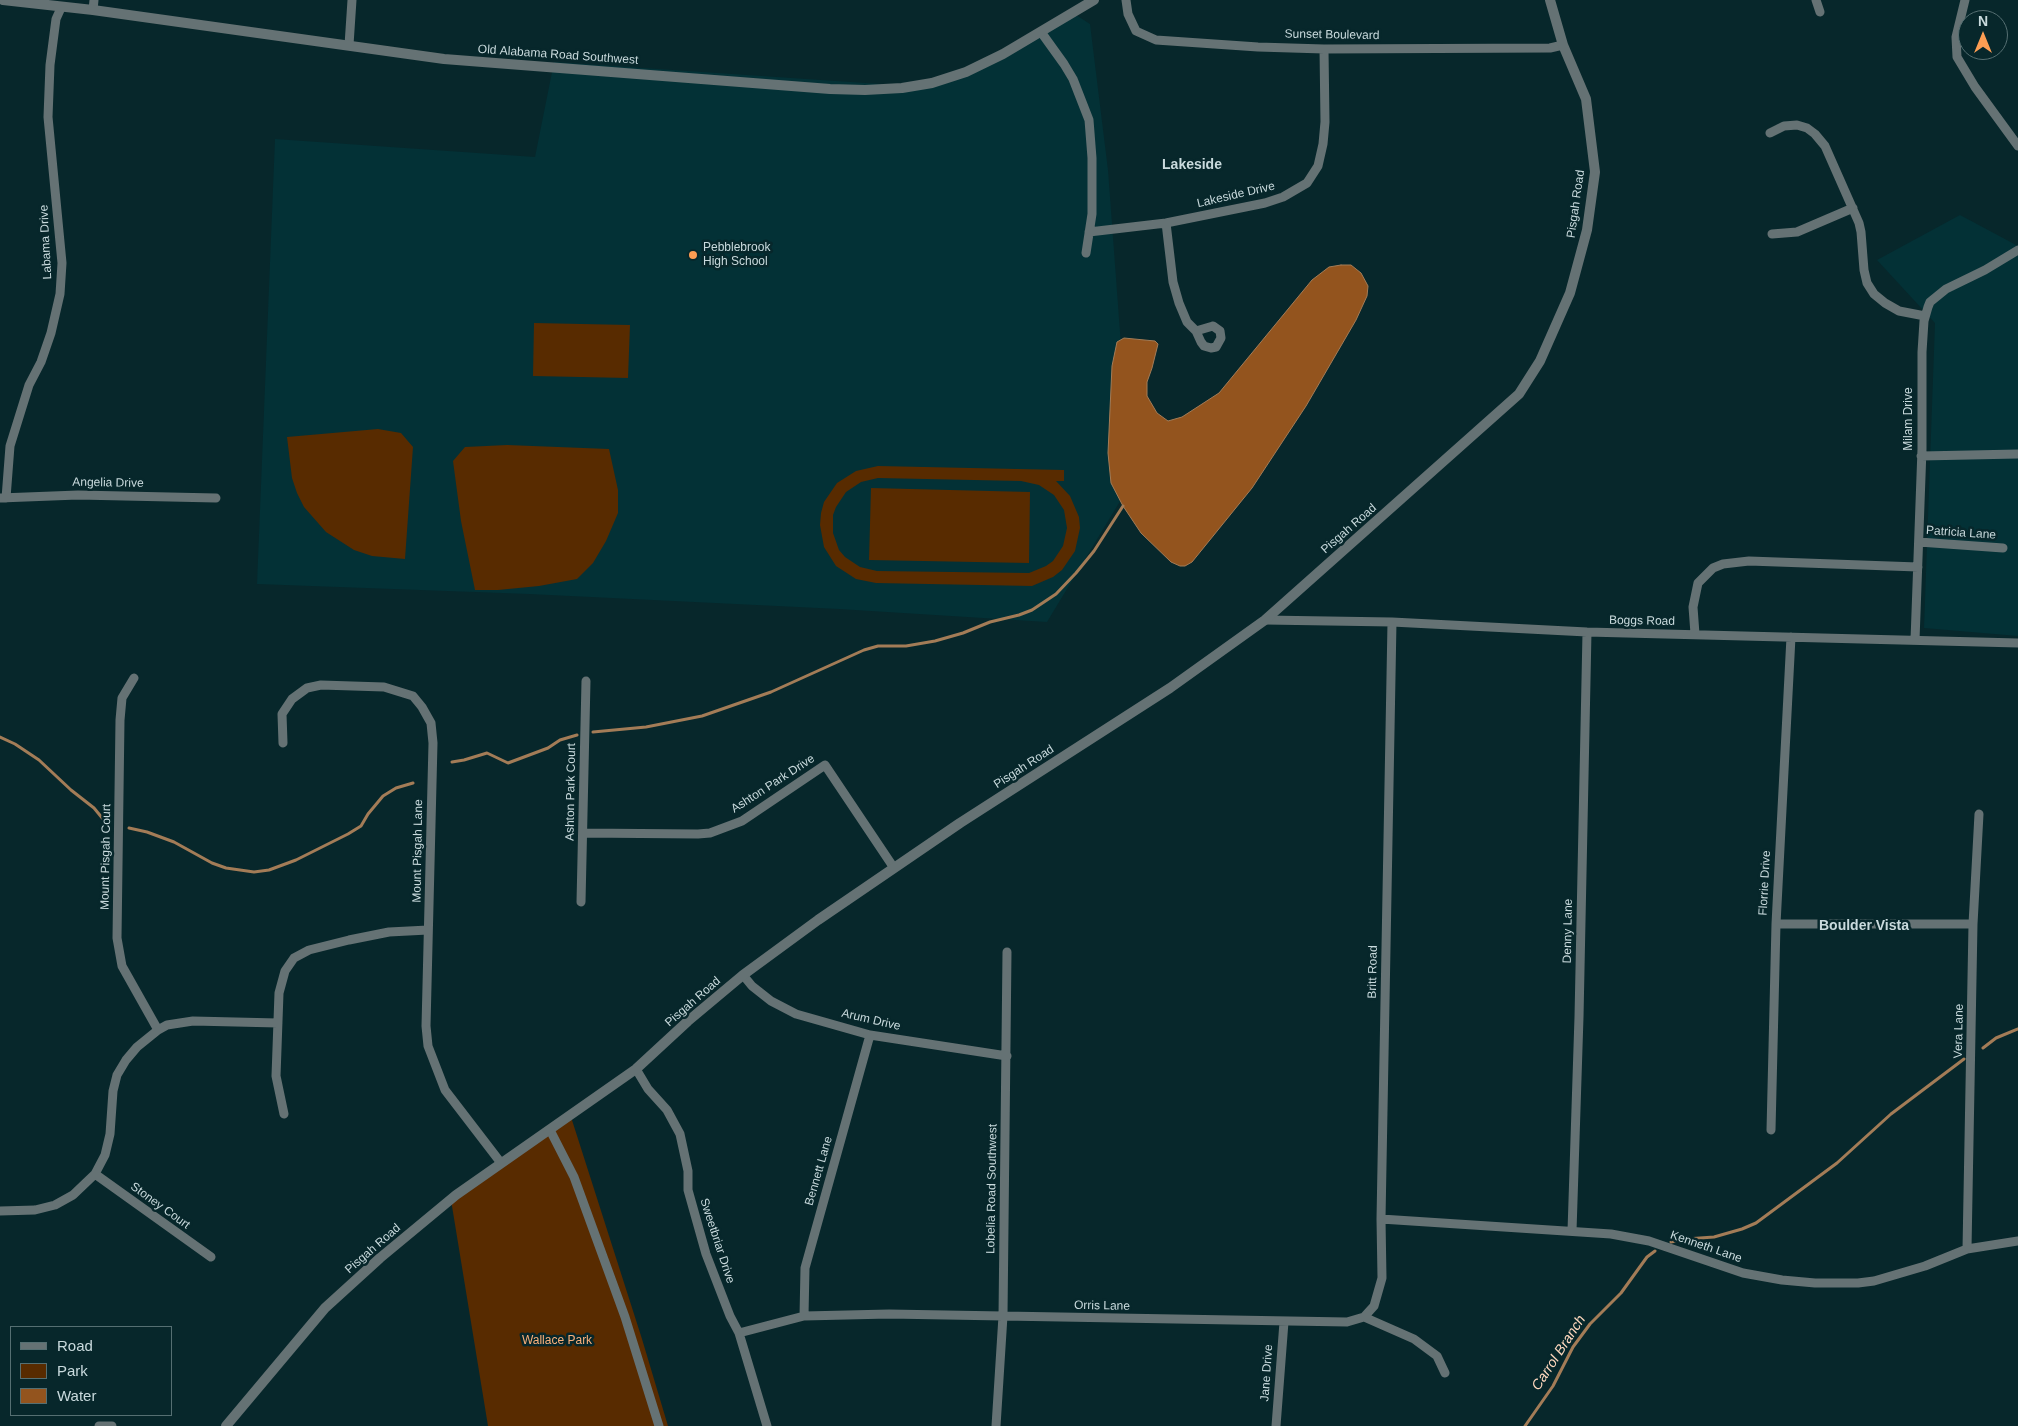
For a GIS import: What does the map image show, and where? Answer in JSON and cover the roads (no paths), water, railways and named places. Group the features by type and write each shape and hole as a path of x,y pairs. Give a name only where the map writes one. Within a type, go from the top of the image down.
{"street":[{"name":"Old Alabama Road Southwest","path":"3,0 61,8 93,5 444,59 830,89 865,90 902,88 932,83 966,72 1003,54 1094,0"},
{"path":"349,45 352,0"},
{"name":"Sunset Boulevard","path":"1126,0 1128,14 1136,31 1156,40 1258,47 1324,48 1550,48 1563,45"},
{"name":"Pisgah Road","path":"226,1426 325,1308 380,1258 456,1195 636,1070 688,1021 743,975 818,920 960,823 1170,688 1265,620 1519,394 1540,361 1570,293 1587,230 1595,172 1586,98 1563,45 1550,0"},
{"path":"1816,0 1820,12"},
{"path":"1965,0 1956,37 1957,57 2018,146"},
{"name":"Labama Drive","path":"3,498 10,446 29,385 41,362 51,333 60,294 62,263 48,116 50,65 56,19 61,8"},
{"path":"1041,32 1069,72 1089,120 1092,158 1092,214 1086,253"},
{"name":"Lakeside Drive","path":"1089,232 1166,223 1284,197 1296,191 1312,178 1318,166 1323,144 1325,122 1324,48"},
{"path":"1770,133 1784,126 1798,125 1807,128 1815,134 1825,146 1853,208 1861,232 1867,283 1874,294 1884,303 1899,311 1925,316"},
{"path":"1772,234 1797,232 1853,208"},
{"path":"1166,223 1173,282 1187,322 1196,331"},
{"name":"Milam Drive","path":"1915,640 1921,456 1922,352 1925,316 1930,302 1946,289 1985,270 2018,250"},
{"path":"1921,456 2018,454"},
{"name":"Angelia Drive","path":"3,498 78,495 216,498"},
{"name":"Patricia Lane","path":"1918,542 2002,548"},
{"path":"1695,634 1693,607 1698,584 1713,568 1723,564 1749,561 1918,567"},
{"name":"Boggs Road","path":"1265,620 1392,622 1587,632 2018,643"},
{"name":"Britt Road","path":"1364,1317 1374,1306 1382,1278 1381,1219 1392,622"},
{"name":"Denny Lane","path":"1572,1231 1579,1017 1587,632"},
{"name":"Florrie Drive","path":"1770,1130 1776,924 1791,637"},
{"name":"Mount Pisgah Court","path":"134,678 122,698 120,720 117,938 122,966 158,1030"},
{"name":"Ashton Park Court","path":"581,902 586,682"},
{"name":"Mount Pisgah Lane","path":"284,743 282,714 292,699 307,688 321,685 384,688 413,696 422,707 430,723 433,743 426,1026 428,1046 445,1090 501,1163"},
{"name":"Ashton Park Drive","path":"583,832 698,834 710,832 742,821 825,765 894,868"},
{"name":"Vera Lane","path":"1967,1249 1973,924 1979,814"},
{"path":"1776,924 1973,924"},
{"path":"284,1114 276,1076 279,993 285,972 294,958 309,950 349,940 388,932 428,930"},
{"name":"Lobelia Road Southwest","path":"996,1426 1002,1316 1008,952"},
{"name":"Arum Drive","path":"743,975 752,986 772,1001 796,1014 870,1035 1007,1056"},
{"path":"0,1211 35,1210 55,1205 73,1196 95,1174 105,1155 110,1134 113,1091 117,1075 137,1047 158,1030 167,1025 193,1021 278,1023"},
{"name":"Bennett Lane","path":"804,1316 805,1268 870,1035"},
{"name":"Sweetbriar Drive","path":"636,1070 648,1089 667,1110 680,1134 688,1172 688,1190 706,1254 739,1334 767,1426"},
{"path":"550,1130 574,1177 625,1317 659,1426"},
{"name":"Stoney Court","path":"95,1174 210,1257"},
{"name":"Kenneth Lane","path":"1381,1219 1611,1234 1649,1241 1743,1273 1815,1283 1858,1284 1874,1281 1925,1266 1967,1249 2018,1240"},
{"name":"Orris Lane","path":"739,1334 804,1316 890,1314 1284,1322 1347,1322 1364,1317"},
{"path":"1364,1317 1414,1339 1437,1356 1445,1373"},
{"name":"Jane Drive","path":"1276,1426 1284,1322"},
{"path":"99,1426 112,1426"}],"water":[{"path":"1351,265 1361,273 1368,286 1367,296 1356,320 1306,406 1252,488 1192,562 1185,566 1180,566 1171,562 1141,533 1123,506 1111,483 1108,453 1112,366 1117,342 1124,338 1155,341 1158,344 1147,382 1147,396 1157,413 1168,421 1182,417 1219,393 1312,280 1329,267"}],"waterway":[{"path":"593,732 646,727 702,716 771,692 864,650 878,646 906,646 935,641 1032,610 1056,594 1076,573 1094,551 1123,506"},
{"path":"452,762 487,753 508,763 548,748 560,740 577,735"},
{"path":"0,737 15,744 39,760 71,790 94,808 103,819"},
{"path":"129,828 147,832 174,842 212,863 226,868 254,872 269,870 296,860 348,834 361,826 383,796 396,788 413,783"},
{"path":"1983,1048 1996,1038 2018,1029"},
{"path":"1671,1242 1714,1237 1756,1223 1837,1163 1891,1114 1964,1059"},
{"name":"Carrol Branch","path":"1525,1426 1553,1386 1573,1347 1590,1324 1621,1293 1647,1257 1655,1251"}],"place":[{"name":"Pebblebrook High School","path":"693,255"}],"district":[{"name":"Lakeside","path":"1192,165"},
{"name":"Boulder Vista","path":"1864,926"}],"park label":[{"name":"Wallace Park","path":"557,1341"}]}
